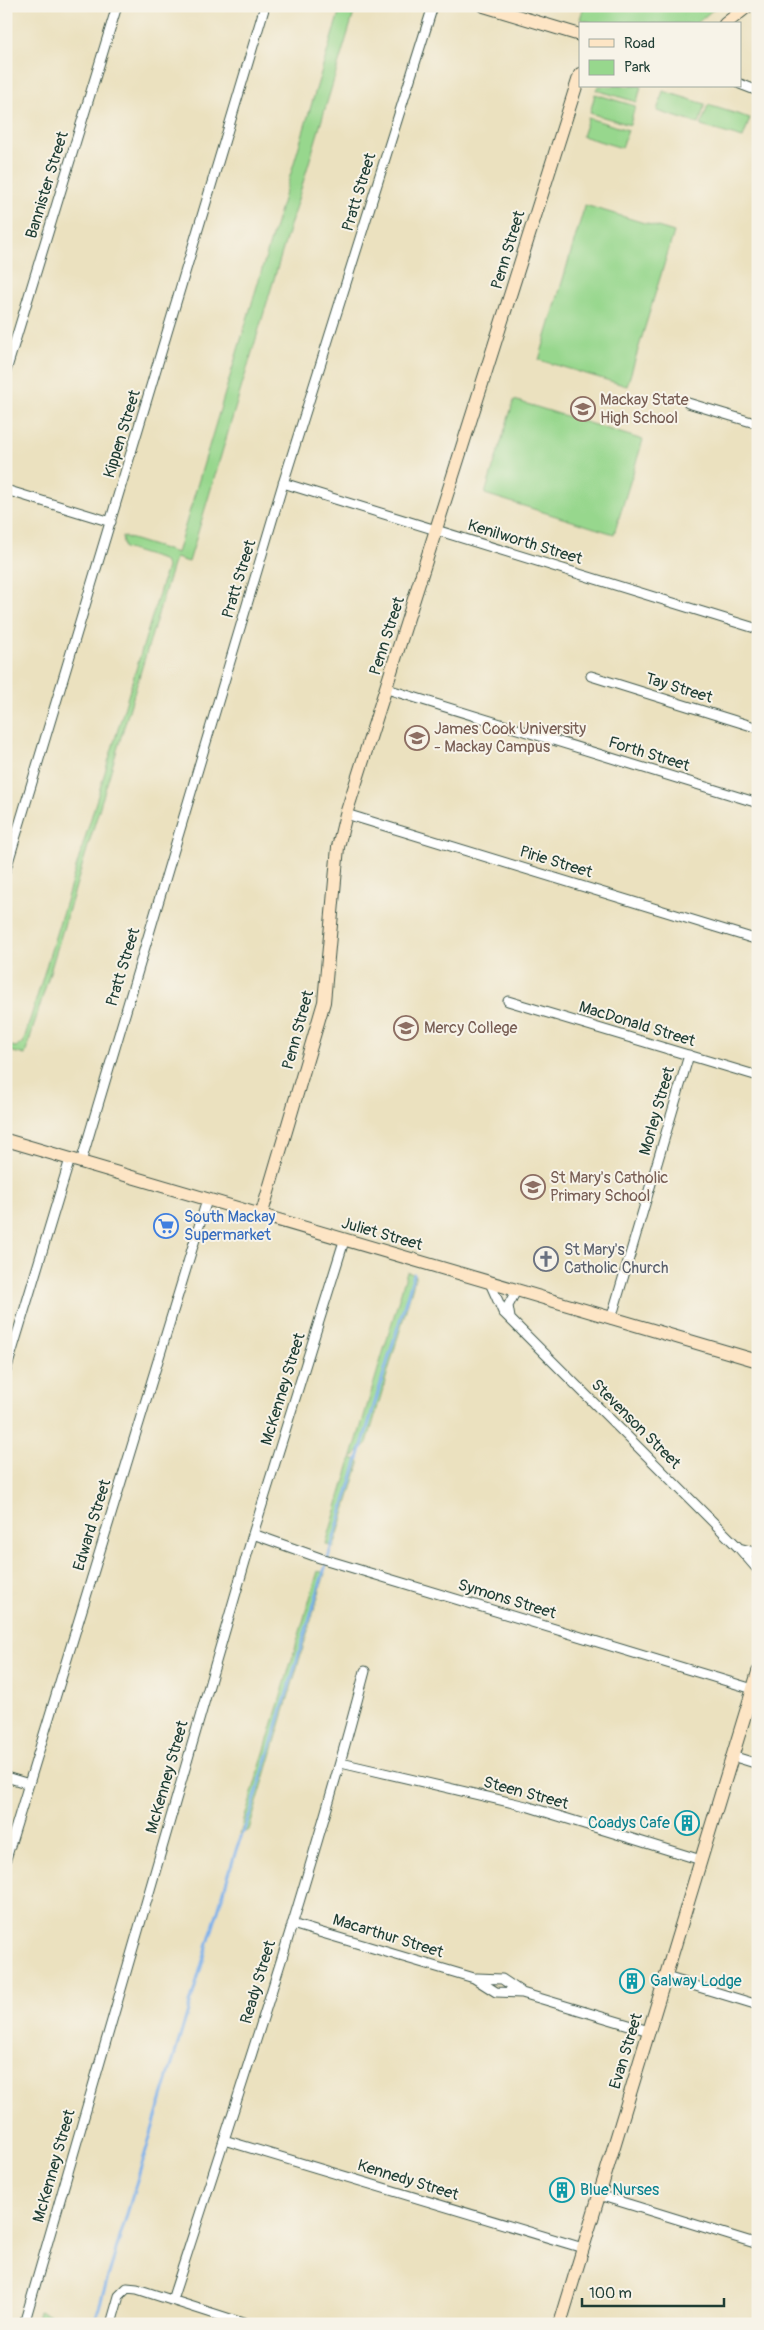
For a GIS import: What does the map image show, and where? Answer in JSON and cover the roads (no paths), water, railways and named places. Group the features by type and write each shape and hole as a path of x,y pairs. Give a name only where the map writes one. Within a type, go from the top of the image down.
{"street":[{"name":"Bannister Street","path":"6,372 117,6"},
{"name":"Kippen Street","path":"6,869 265,6"},
{"name":"Pratt Street","path":"6,1371 76,1160 283,483 433,6"},
{"path":"484,6 579,36"},
{"path":"728,22 748,6"},
{"name":"Penn Street","path":"261,1216 324,1002 338,847 346,814 579,77"},
{"path":"688,403 758,424"},
{"name":"Kenilworth Street","path":"283,483 758,629"},
{"path":"6,490 111,522"},
{"name":"Tay Street","path":"591,676 758,728"},
{"name":"Forth Street","path":"387,689 758,803"},
{"name":"Pirie Street","path":"346,814 758,940"},
{"name":"MacDonald Street","path":"508,1000 758,1076"},
{"name":"Morley Street","path":"611,1319 689,1055"},
{"name":"Juliet Street","path":"6,1140 755,1362"},
{"name":"Edward Street","path":"6,1859 207,1200"},
{"name":"McKenney Street","path":"24,2324 254,1534 344,1240"},
{"name":"Stevenson Street","path":"490,1283 501,1310 739,1548 758,1570"},
{"path":"512,1321 507,1309 516,1291"},
{"name":"Symons Street","path":"254,1534 320,1558 753,1689"},
{"name":"Stevenson Street","path":"739,1548 758,1554"},
{"name":"Ready Street","path":"172,2300 292,1924 341,1763 365,1671"},
{"name":"Evan Street","path":"560,2324 758,1672"},
{"path":"732,1756 758,1764"},
{"name":"Steen Street","path":"341,1763 526,1806 701,1860"},
{"path":"6,1777 28,1784"},
{"name":"Macarthur Street","path":"292,1924 474,1978 502,1979 526,1994"},
{"path":"666,1977 758,2005"},
{"name":"Macarthur Street","path":"474,1978 496,1992 526,1994 649,2032"},
{"name":"Kennedy Street","path":"224,2140 583,2248"},
{"path":"599,2196 758,2244"},
{"path":"111,2324 119,2296 127,2288 137,2289 246,2324"}],"waterway":[{"path":"94,2324 237,1847 250,1815 414,1274"}],"place":[{"name":"Mackay State High School","path":"583,409"},
{"name":"James Cook University - Mackay Campus","path":"417,738"},
{"name":"Mercy College","path":"406,1028"},
{"name":"St Mary's Catholic Primary School","path":"533,1187"},
{"name":"South Mackay Supermarket","path":"166,1226"},
{"name":"St Mary's Catholic Church","path":"546,1259"},
{"name":"Coadys Cafe","path":"687,1823"},
{"name":"Galway Lodge","path":"632,1981"},
{"name":"Blue Nurses","path":"562,2190"}]}
